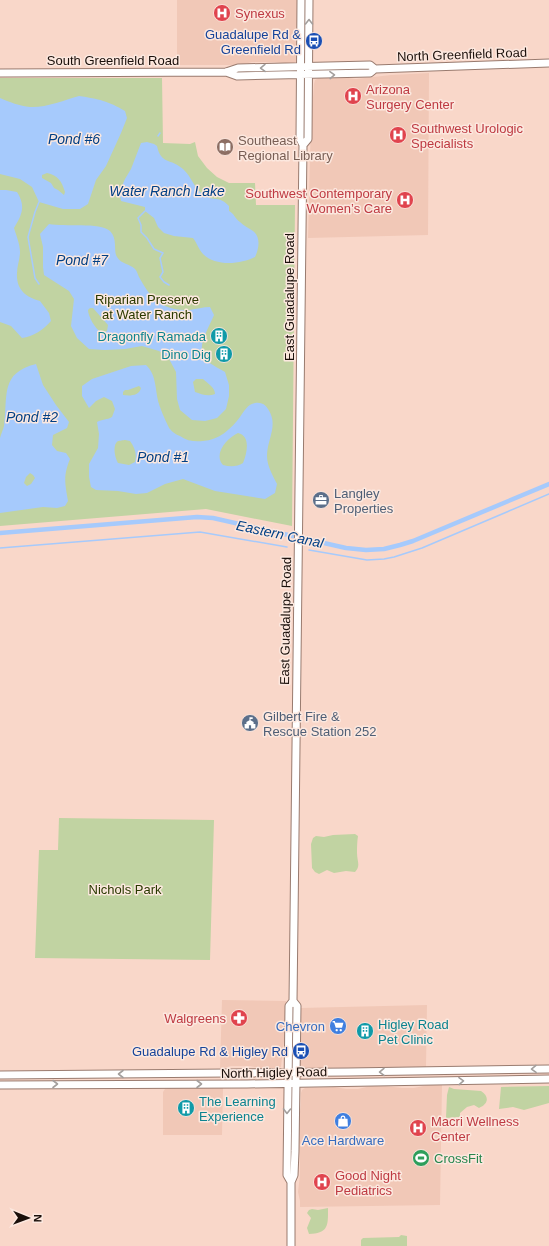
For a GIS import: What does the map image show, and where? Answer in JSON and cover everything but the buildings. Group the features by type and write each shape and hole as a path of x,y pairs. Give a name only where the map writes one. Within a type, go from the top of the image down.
{"main road":[{"name":"East Guadalupe Road","path":"291,1182 287,1175 288,1072 289,1006 293,1001 303,146 308,139 301,0"},
{"name":"East Guadalupe Road","path":"304,67 309,0"},
{"name":"North Greenfield Road","path":"304,67 370,65 375,69 549,63"},
{"path":"226,72 239,72 245,68 304,67"},
{"name":"North Greenfield Road","path":"304,76 370,74 375,69"},
{"name":"South Greenfield Road","path":"0,73 226,72 238,76 304,76"},
{"name":"East Guadalupe Road","path":"291,1246 291,1182 294,1175 297,1006 293,1001"},
{"name":"North Higley Road","path":"0,1075 421,1072 549,1069"},
{"path":"421,1072 422,1081"},
{"name":"North Higley Road","path":"0,1085 296,1084 549,1079"}],"shaded area":[{"path":"177,0 298,0 297,61 292,64 252,62 240,65 177,65"},
{"path":"429,73 428,235 308,238 311,116 315,80 319,78 341,77 356,79"},
{"path":"222,1000 286,1001 285,1032 281,1067 264,1069 250,1066 231,1066 220,1069"},
{"path":"427,1005 426,1067 307,1068 300,1065 300,1008"},
{"path":"428,1085 442,1085 440,1205 300,1207 298,1192 300,1158 298,1126 302,1090 305,1088 334,1087 358,1089 371,1086 414,1088"},
{"path":"223,1088 222,1135 163,1135 163,1092 165,1089"}],"green space":[{"name":"Riparian Preserve at Water Ranch","path":"0,78 162,78 163,143 190,144 195,142 198,156 207,168 217,177 229,183 255,183 256,205 295,205 292,526 206,509 0,526"},
{"name":"Nichols Park","path":"59,818 214,820 210,960 35,958 39,850 58,850"},
{"path":"355,834 358,836 358,865 355,872 346,871 334,873 327,870 319,874 315,872 312,868 311,844 313,838 316,836 324,837"},
{"path":"549,1086 549,1103 524,1110 513,1107 499,1109 501,1087"},
{"path":"449,1087 454,1089 481,1091 486,1096 487,1100 479,1108 474,1105 467,1107 460,1113 460,1117 446,1118 447,1095"},
{"path":"328,1208 328,1219 324,1230 309,1234 307,1228 311,1218 307,1213 309,1210"},
{"path":"401,1235 407,1236 407,1246 361,1246 361,1240 363,1238 399,1237"}],"water":[{"name":"Pond #6","path":"79,96 98,99 113,105 125,111 127,118 106,166 96,180 88,204 80,209 63,209 39,202 32,187 20,179 0,174 0,98 18,105 36,107","holes":["47,173 57,177 61,182 65,192 64,195 54,188 51,183 42,178 42,175"]},
{"name":"Water Ranch Lake","path":"147,142 157,146 161,156 164,159 183,169 201,192 208,197 222,201 229,206 229,211 243,225 256,234 258,240 258,250 255,257 236,263 221,263 215,261 208,258 200,251 193,238 174,236 164,233 158,227 154,218 145,211 145,207 121,201 119,189 131,169 141,143"},
{"path":"0,190 17,192 22,206 21,215 14,228 20,249 17,268 18,284 26,295 40,301 49,313 51,321 38,332 22,338 11,326 0,322"},
{"name":"Pond #7","path":"49,224 105,228 110,231 114,238 117,257 135,269 146,289 153,298 167,307 177,310 210,307 214,315 204,339 202,352 208,362 225,372 229,385 229,396 226,409 217,418 205,421 192,420 180,410 177,399 176,372 168,357 159,351 142,346 125,349 89,349 77,338 71,326 74,299 69,291 44,275 43,247 40,234","holes":["90,308 93,308 108,325 107,331 101,332 94,325 88,313","196,379 203,379 212,387 215,394 207,395 195,392 193,382"]},
{"name":"Pond #2","path":"36,364 43,385 69,422 67,428 53,435 52,445 57,451 66,453 70,459 66,470 65,480 68,501 65,506 57,508 43,507 0,513 0,438 4,426 6,395 11,379 16,373 24,368","holes":["30,473 35,478 31,484 27,486 24,483 26,477"]},
{"name":"Pond #1","path":"146,365 150,369 154,378 160,406 169,428 188,440 200,441 214,439 229,430 250,405 259,403 266,406 271,415 273,426 267,450 267,460 277,484 275,493 265,499 215,491 183,479 165,484 147,493 136,494 96,490 91,487 89,464 98,448 99,434 97,422 112,417 115,409 112,401 104,397 96,401 89,408 82,396 82,386 92,379 131,366","holes":["139,386 141,388 138,393 123,395 125,390","238,433 245,438 247,445 246,455 243,463 233,466 223,465 220,461 220,451 226,442","124,440 130,441 136,454 135,462 129,465 118,463 115,455 116,443"]}],"waterway":[{"path":"39,202 28,237 35,278 39,284"},
{"path":"145,211 138,218 141,225 141,232 154,249 163,253 160,258 163,272 160,277 169,285"},
{"name":"Eastern Canal","path":"0,533 197,517 213,518 346,548 366,550 384,549 413,541 549,484"},
{"path":"309,550 367,560 394,557 422,548 549,494"},
{"path":"0,548 200,532 287,547"}],"place":[{"name":"Synexus","path":"222,13"},
{"name":"Guadalupe Rd & Greenfield Rd","path":"314,41"},
{"name":"Arizona Surgery Center","path":"353,96"},
{"name":"Southwest Urologic Specialists","path":"398,135"},
{"name":"Southeast Regional Library","path":"225,147"},
{"name":"Southwest Contemporary Women’s Care","path":"405,200"},
{"name":"Dragonfly Ramada","path":"219,336"},
{"name":"Dino Dig","path":"224,354"},
{"name":"Langley Properties","path":"321,500"},
{"name":"Gilbert Fire & Rescue Station 252","path":"250,723"},
{"name":"Walgreens","path":"239,1018"},
{"name":"Chevron","path":"338,1026"},
{"name":"Higley Road Pet Clinic","path":"365,1031"},
{"name":"Guadalupe Rd & Higley Rd","path":"301,1051"},
{"name":"The Learning Experience","path":"186,1108"},
{"name":"Ace Hardware","path":"343,1121"},
{"name":"Macri Wellness Center","path":"418,1128"},
{"name":"CrossFit","path":"421,1158"},
{"name":"Good Night Pediatrics","path":"322,1182"}]}
